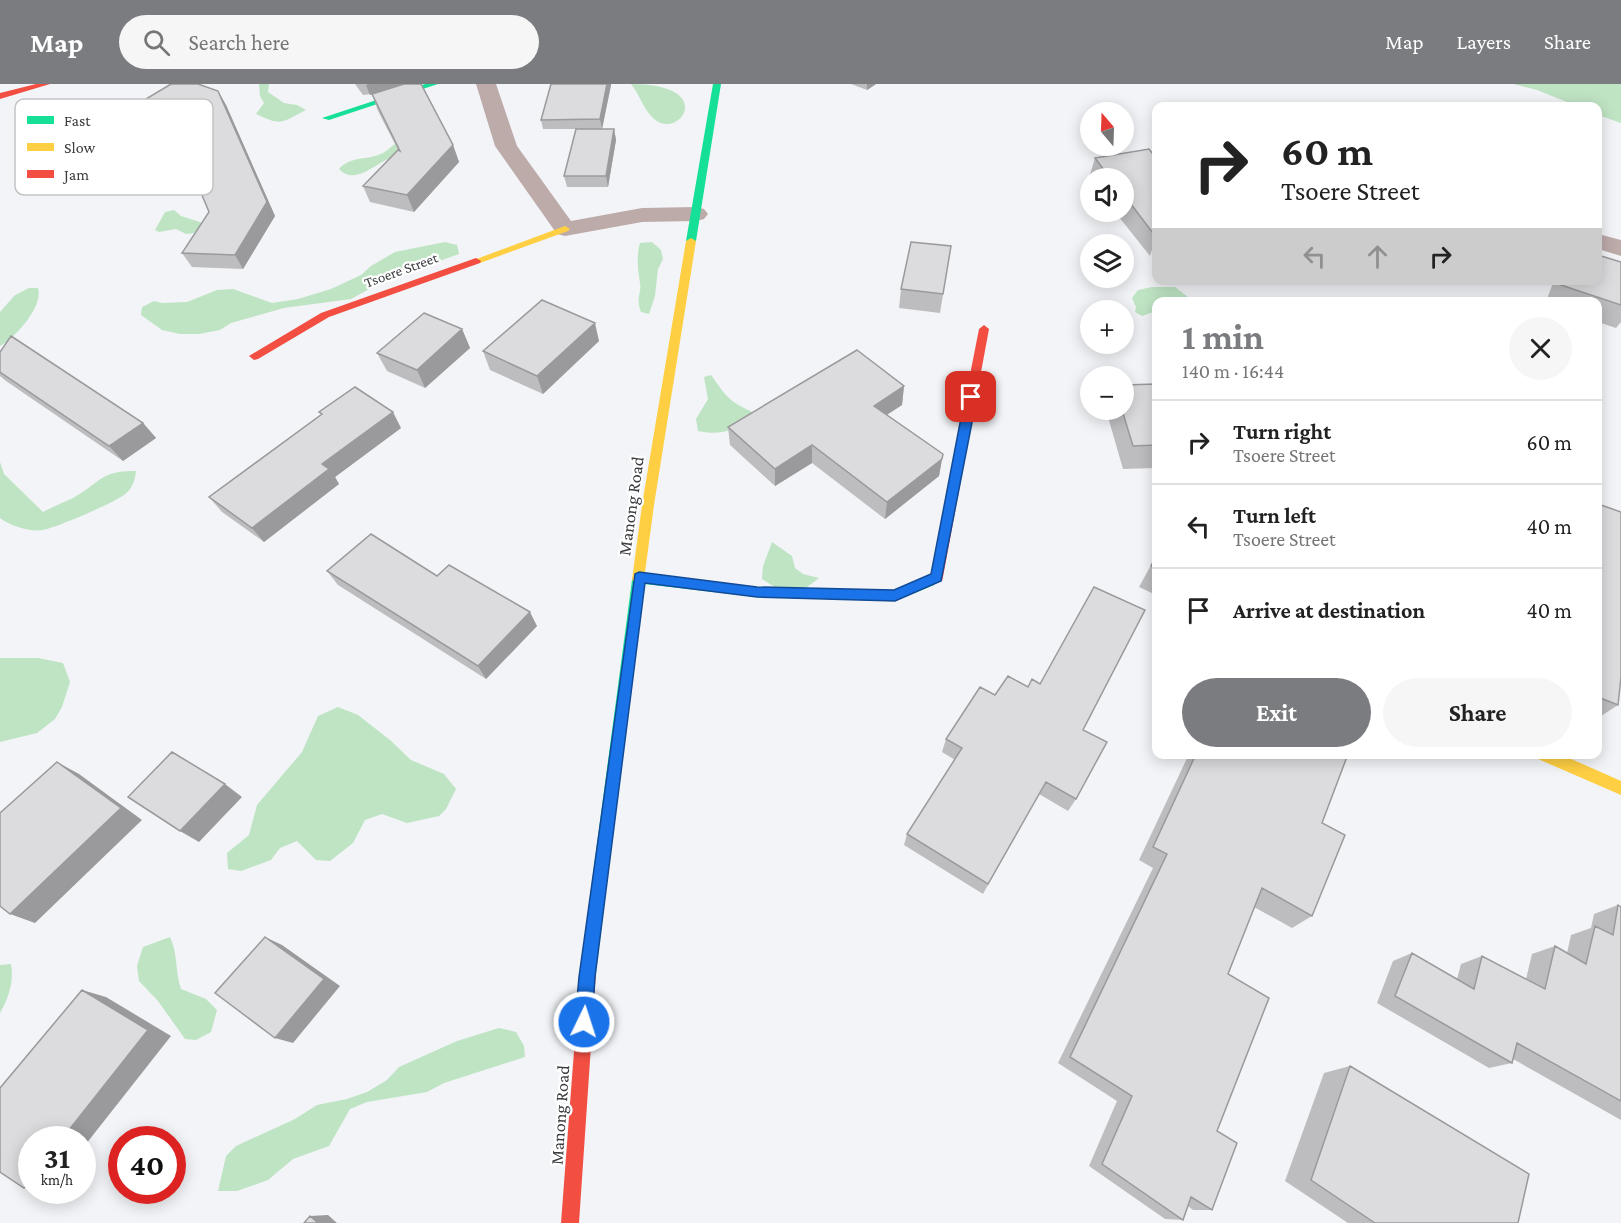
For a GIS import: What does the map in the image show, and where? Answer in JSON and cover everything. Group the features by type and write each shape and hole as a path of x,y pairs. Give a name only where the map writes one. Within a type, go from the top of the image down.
{"street":[{"path":"0,96 46,84"},
{"path":"326,118 434,84"},
{"path":"486,84 506,146 566,230 642,215 696,214"},
{"name":"Manong Road","path":"570,1223 587,977 648,505 717,84"},
{"name":"Tsoere Street","path":"254,356 325,315 566,230"},
{"path":"1602,242 1621,248"},
{"path":"639,578 757,592 895,596 937,578 984,329"},
{"path":"1554,759 1621,788"}],"green space":[{"path":"259,84 269,84 268,92 284,103 297,105 306,110 287,120 277,122 256,114 264,103 260,96"},
{"path":"631,84 658,86 675,93 684,101 685,110 681,118 673,123 664,124 654,119"},
{"path":"1513,84 1621,84 1621,123 1602,116 1602,102 1567,102 1537,90"},
{"path":"407,137 394,157 366,171 352,175 339,169 354,160 383,153 399,140"},
{"path":"174,210 181,216 203,223 194,233 186,234 176,229 159,232 155,230 165,212"},
{"path":"445,242 457,245 459,254 384,281 351,299 284,308 231,323 220,330 199,334 180,334 162,330 141,315 142,307 154,301 187,302 217,290 233,289 272,303 298,299 331,289 361,275 371,266 395,252"},
{"path":"652,242 661,250 663,259 658,269 655,296 649,314 641,312 639,307 638,258 640,243"},
{"path":"1152,287 1175,287 1188,297 1152,297 1152,312 1142,316 1135,312 1136,307 1132,298 1138,290"},
{"path":"29,288 38,288 39,295 33,312 20,329 0,346 0,312 15,295"},
{"path":"711,375 728,397 752,412 754,419 728,431 714,433 698,431 696,419 708,399 704,377"},
{"path":"0,462 4,474 43,512 73,498 101,478 124,471 136,471 134,481 127,493 117,499 60,525 43,530 32,530 15,526 0,518"},
{"path":"772,542 792,556 795,568 803,574 819,578 802,591 778,589 762,579 763,566"},
{"path":"0,658 38,658 63,663 70,682 62,707 55,719 37,733 0,742"},
{"path":"338,707 358,715 411,760 444,774 456,789 446,809 439,816 407,823 382,814 365,820 353,843 330,861 316,860 297,841 280,848 271,860 241,871 228,869 227,853 249,835 257,805 302,752 318,716"},
{"path":"170,937 181,989 206,999 217,1010 211,1032 196,1040 185,1039 158,1001 139,981 137,966 143,947"},
{"path":"11,964 10,989 0,1013 0,965"},
{"path":"499,1028 516,1032 524,1046 525,1057 444,1083 427,1092 367,1102 350,1109 329,1146 293,1159 268,1180 237,1191 218,1191 226,1156 236,1146 295,1119 317,1105 367,1092 387,1080 399,1067 457,1041"}],"building":[{"path":"171,84 198,84 218,91 267,202 235,255 182,253 209,212 202,195 213,195 213,99 146,99"},
{"path":"404,84 421,84 453,145 407,195 363,186 398,150 400,151 372,94"},
{"path":"551,84 607,84 600,119 541,120"},
{"path":"576,129 614,129 606,176 564,176"},
{"path":"1149,149 1152,153 1152,232 1134,208 1134,168 1102,168 1095,158 1134,156 1134,152"},
{"path":"911,242 951,246 943,294 901,289"},
{"path":"1602,256 1621,262 1621,305 1561,285 1602,285"},
{"path":"542,300 595,323 537,376 483,351"},
{"path":"424,313 462,329 417,370 377,353"},
{"path":"11,336 143,423 109,446 0,372 0,352"},
{"path":"857,350 904,386 874,406 943,454 942,459 887,502 812,445 775,469 728,427"},
{"path":"1152,384 1152,445 1133,446 1125,420 1134,420 1134,385"},
{"path":"355,387 393,412 322,464 329,469 252,528 209,497 322,414 319,412"},
{"path":"1602,505 1621,512 1621,677 1618,705 1602,699"},
{"path":"371,534 437,576 449,565 530,612 478,666 327,571"},
{"path":"1094,587 1145,610 1083,730 1107,742 1076,799 1046,782 988,884 907,834 962,748 946,739 980,687 995,695 1008,676 1028,687 1032,679 1040,684"},
{"path":"172,752 225,784 180,831 128,797"},
{"path":"1194,759 1346,759 1322,823 1345,835 1312,916 1262,888 1228,974 1269,998 1217,1131 1237,1143 1212,1210 1191,1197 1183,1220 1102,1164 1132,1096 1070,1057 1167,854 1153,847"},
{"path":"57,762 121,808 10,914 0,906 0,813"},
{"path":"1618,905 1621,907 1621,1101 1517,1043 1512,1063 1395,996 1412,953 1474,989 1482,956 1545,989 1555,946 1586,964 1595,926 1613,935"},
{"path":"265,937 324,979 275,1038 215,993"},
{"path":"82,990 148,1030 72,1126 18,1126 18,1184 0,1172 0,1088"},
{"path":"1350,1066 1529,1174 1518,1223 1375,1223 1311,1180"},
{"path":"310,1216 318,1223 304,1223"}],"traffic: fast":[{"path":"326,118 434,84"},
{"path":"691,241 717,84"},
{"path":"639,578 757,592 895,596 929,581"},
{"path":"588,972 638,580"}],"traffic: slow":[{"path":"476,261 565,229"},
{"path":"638,580 691,241"},
{"path":"1554,759 1621,788"}],"traffic: jam":[{"path":"0,96 46,84"},
{"path":"254,356 325,315 476,261"},
{"path":"929,581 937,577 984,329"},
{"path":"570,1223 588,972"}],"route":[{"path":"584,1022 587,977 639,578 757,592 895,596 937,578 971,397"}]}
